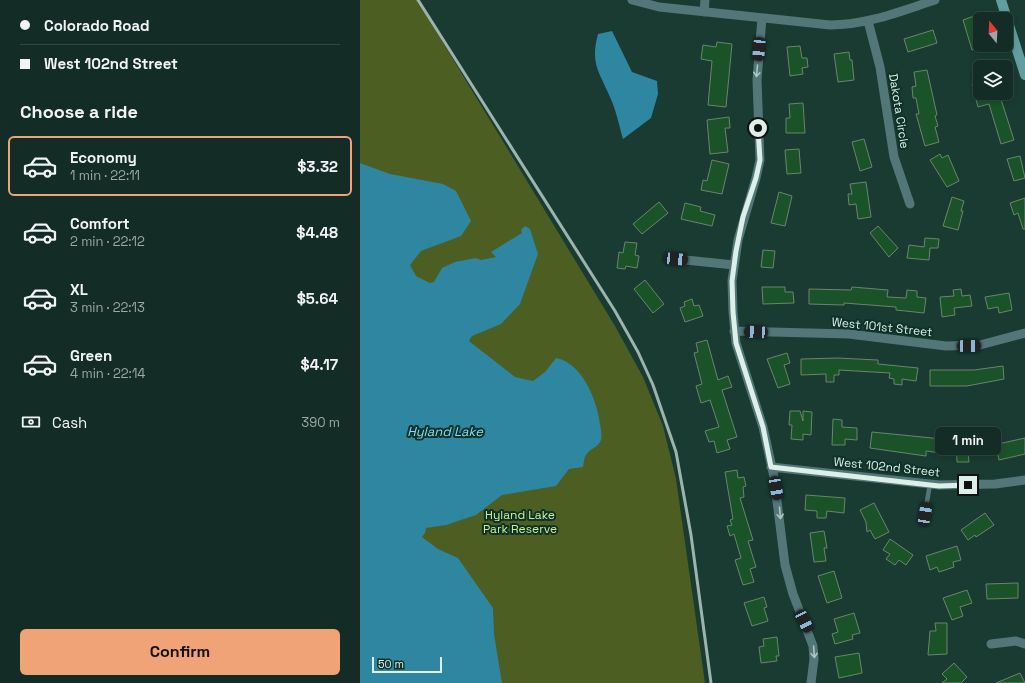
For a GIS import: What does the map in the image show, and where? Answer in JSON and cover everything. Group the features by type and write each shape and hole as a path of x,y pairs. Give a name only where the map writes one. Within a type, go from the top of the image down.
{"street":[{"path":"632,0 659,7 830,25 848,25 868,21 935,0"},
{"path":"704,0 704,12"},
{"path":"1001,0 1025,75"},
{"path":"762,18 757,80 760,160 738,240 734,265 732,281 734,331 751,392 763,427 778,500 786,565 793,594 813,646 814,659 811,683"},
{"name":"Dakota Circle","path":"868,21 880,67 894,156 910,204"},
{"path":"676,259 734,265"},
{"name":"West 101st Street","path":"734,331 849,334 946,346 980,345 1025,333"},
{"name":"West 102nd Street","path":"771,467 930,484 995,484 1025,480"},
{"path":"992,644 1016,642 1025,644"}],"lane":[{"path":"925,514 930,484"}],"green space":[{"name":"Hyland Lake Park Reserve","path":"360,0 417,0 615,326 643,377 663,426 676,479 705,683 360,683"}],"water":[{"path":"612,31 632,72 657,81 658,94 651,118 623,139 614,107 599,74 595,60 598,34"},
{"name":"Hyland Lake","path":"360,163 390,174 443,184 456,191 471,221 461,236 421,251 410,265 416,276 430,283 434,282 442,268 455,262 476,258 481,260 496,257 491,252 522,233 521,230 525,226 530,229 538,254 520,304 501,324 472,336 469,341 515,377 533,381 545,372 556,358 566,361 581,375 592,394 596,405 601,428 601,440 598,445 585,456 583,467 569,469 556,486 502,495 476,515 446,525 426,528 422,537 438,549 458,558 493,608 494,634 502,683 360,683"}],"building":[{"path":"973,16 972,50 963,20"},
{"path":"933,30 937,43 908,52 904,39"},
{"path":"717,42 732,44 726,107 708,105 712,61 701,59 703,45 716,47"},
{"path":"800,46 802,58 807,58 808,67 802,68 803,74 790,76 787,47"},
{"path":"849,52 850,60 852,60 854,80 838,82 834,54"},
{"path":"927,70 937,115 935,116 938,126 935,127 939,142 925,146 916,114 919,114 916,98 913,98 912,87 916,86 914,72"},
{"path":"976,100 1001,100 1014,140 1001,144 989,104 978,107"},
{"path":"803,103 805,133 786,133 786,118 790,118 789,104"},
{"path":"729,117 730,128 725,128 728,152 710,154 707,120"},
{"path":"864,139 872,167 860,171 852,142"},
{"path":"799,149 801,173 787,174 785,150"},
{"path":"940,154 942,158 948,155 959,181 947,187 930,160"},
{"path":"1020,156 1025,178 1014,181 1007,159"},
{"path":"712,160 729,164 722,194 701,190 703,180 707,181"},
{"path":"866,182 871,217 858,219 856,204 849,205 848,194 852,194 850,184"},
{"path":"779,192 792,196 785,226 771,223"},
{"path":"952,197 964,201 958,230 943,226"},
{"path":"1025,198 1025,229 1023,229 1018,213 1014,215 1010,203"},
{"path":"659,202 668,213 642,234 633,224"},
{"path":"685,203 701,207 700,211 715,215 712,226 681,219"},
{"path":"878,226 898,248 889,257 870,233"},
{"path":"925,238 939,239 938,248 930,248 929,260 907,258 909,245 924,247"},
{"path":"625,242 637,243 635,255 639,256 637,268 626,266 625,269 617,268 619,252 623,253"},
{"path":"763,250 775,251 773,268 761,267"},
{"path":"645,280 664,304 653,313 634,289"},
{"path":"762,287 785,287 785,292 793,292 794,303 763,304"},
{"path":"852,287 888,290 887,297 906,298 907,290 917,291 917,297 926,298 924,313 896,310 896,307 844,303 844,305 809,304 809,289 851,290"},
{"path":"961,289 962,296 970,295 972,306 954,308 955,315 942,317 940,297 954,296 953,290"},
{"path":"1009,293 1012,310 999,313 998,307 988,309 985,297"},
{"path":"692,299 694,306 699,305 703,316 685,322 680,308 685,306 684,302"},
{"path":"707,340 718,380 728,376 732,387 722,390 737,437 727,440 730,449 717,453 714,441 709,442 705,431 719,427 710,400 701,403 696,386 702,384 694,353 698,352 696,343"},
{"path":"787,353 790,363 784,365 790,384 778,388 767,359"},
{"path":"838,358 878,360 878,364 918,368 916,381 902,379 902,385 894,384 894,379 889,378 890,373 839,370 839,375 834,375 834,382 826,382 826,374 801,375 801,359"},
{"path":"1003,366 1004,379 967,386 930,386 930,370 974,370"},
{"path":"790,411 800,411 803,421 803,411 812,412 811,435 803,434 803,440 791,439 792,425 789,425"},
{"path":"833,419 842,420 842,427 857,428 857,440 845,439 845,445 832,445"},
{"path":"872,432 942,439 941,453 926,451 926,456 870,448"},
{"path":"1025,438 1025,454 999,460 997,451 968,452 969,462 957,462 956,439 989,439 989,446"},
{"path":"737,470 738,478 744,477 746,486 743,487 744,497 740,498 753,540 748,541 756,567 750,569 754,582 743,585 735,560 741,558 734,534 730,536 727,526 732,525 730,520 733,519 725,472"},
{"path":"806,495 845,498 844,513 827,511 826,518 817,518 817,511 805,510"},
{"path":"874,503 889,532 875,539 870,530 867,532 866,522 860,510"},
{"path":"985,513 994,525 976,537 975,535 968,540 961,530"},
{"path":"824,531 827,548 824,548 826,561 814,562 810,533"},
{"path":"890,539 913,555 906,565 899,560 895,565 886,559 890,554 883,550"},
{"path":"957,546 961,560 953,562 954,567 939,572 937,567 930,570 926,556"},
{"path":"834,571 842,598 827,603 818,576"},
{"path":"1018,583 1018,598 987,599 986,584"},
{"path":"967,590 972,603 960,607 963,616 952,620 943,598"},
{"path":"764,597 767,607 764,608 768,621 752,626 744,603"},
{"path":"854,613 860,633 852,635 853,639 835,644 832,634 838,632 834,619"},
{"path":"935,623 947,623 947,654 928,655 930,631 936,631"},
{"path":"777,637 779,656 776,656 777,661 761,663 759,647 764,646 763,639"},
{"path":"859,653 862,673 839,678 835,657"},
{"path":"954,663 967,677 961,683 942,683 947,679 942,674"},
{"path":"1020,673 1025,683 996,683"}],"railway":[{"path":"418,0 615,311 638,352 653,385 676,452 691,535 711,683"}],"route":[{"path":"758,128 760,160 751,195 743,217 736,251 732,281 733,312 736,343 763,427 771,467 939,486 968,485"}]}
